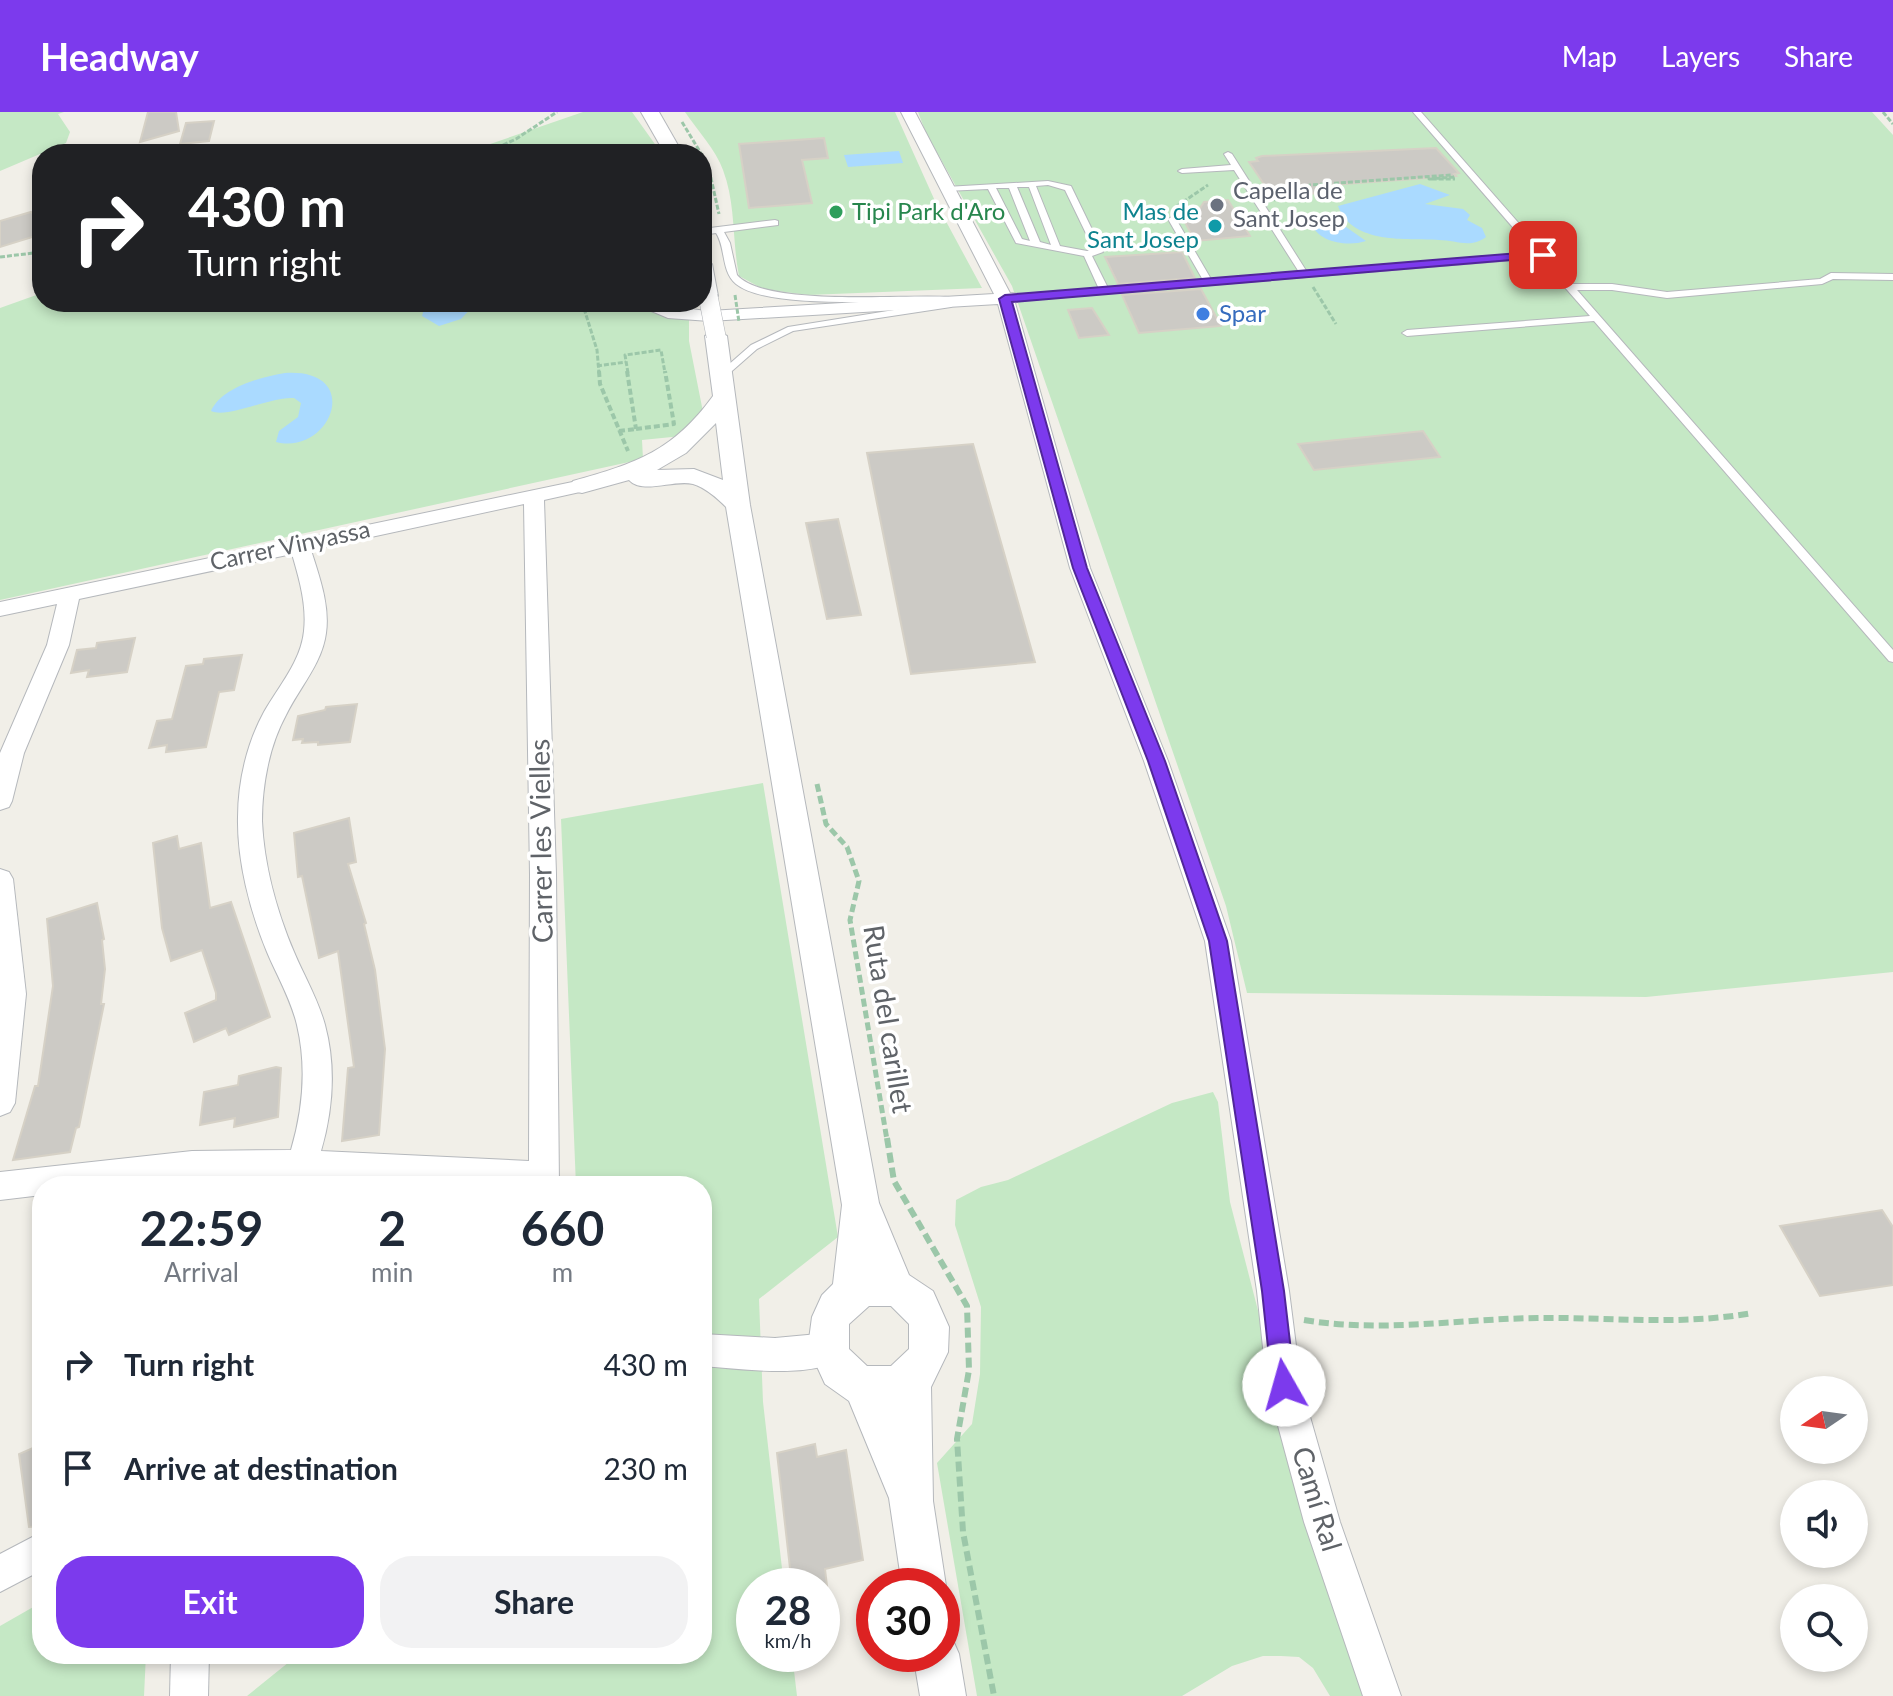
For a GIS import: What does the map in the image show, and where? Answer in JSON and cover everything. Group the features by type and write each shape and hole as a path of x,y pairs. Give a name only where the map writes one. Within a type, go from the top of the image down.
{"street":[{"path":"650,112 668,144"},
{"name":"Camí Ral","path":"908,112 946,189 1010,298 1080,568 1156,761 1218,941 1284,1385 1322,1522 1382,1696"},
{"path":"665,312 709,316 1010,298"},
{"path":"712,304 729,337 722,386 730,458 860,1203 895,1288"},
{"path":"672,456 704,425 722,386"},
{"path":"582,486 672,456 716,454 730,458"},
{"path":"582,486 694,475 720,467 730,458"},
{"path":"694,475 720,486 738,505"},
{"name":"Carrer Vinyassa","path":"0,609 582,486"},
{"name":"Carrer les Vielles","path":"534,497 543,874 544,1176"},
{"path":"298,1175 319,1084 311,1025 276,940 257,868 250,818 255,772 272,718 298,675 315,635 315,609 299,544"},
{"path":"0,801 12,753 58,645 70,592"},
{"path":"0,879 12,994 0,1103"},
{"path":"91,1176 192,1165 339,1176"},
{"path":"0,1186 32,1182"},
{"path":"851,1295 860,1203"},
{"path":"872,1287 895,1288 915,1299 925,1311 930,1326 926,1358 910,1377 885,1388 864,1387 841,1372 829,1349 828,1329 851,1295 872,1287"},
{"path":"712,1351 775,1354 829,1349"},
{"path":"910,1377 911,1501 921,1568"},
{"path":"864,1387 911,1501"},
{"path":"0,1574 32,1556"},
{"path":"189,1696 190,1664"},
{"path":"939,1672 943,1696"}],"lane":[{"path":"1417,112 1893,658"},
{"path":"1228,154 1304,274"},
{"path":"1182,171 1238,169"},
{"path":"946,189 1048,183 1068,188 1099,252 1069,253 1056,246 1019,241 992,188"},
{"path":"1032,185 1056,246"},
{"path":"1012,186 1036,244"},
{"path":"1172,219 1208,282"},
{"path":"712,231 775,223"},
{"path":"719,231 726,238 731,271 738,282 755,292 781,297 920,296 961,301"},
{"path":"1087,254 1105,291"},
{"path":"1010,298 1543,255"},
{"path":"1569,287 1612,287 1667,295 1822,281 1831,276 1893,277"},
{"path":"722,386 744,356 763,340 791,329 925,310 961,301"},
{"path":"1407,333 1596,318"}],"path":[{"path":"501,144 557,112"},
{"path":"1883,112 1893,124"},
{"path":"681,122 699,144"},
{"path":"1172,219 1179,202 1238,169"},
{"path":"712,170 719,231"},
{"path":"1278,200 1310,185 1451,175 1453,177 1429,179 1457,180"},
{"path":"0,257 32,253"},
{"path":"1304,274 1336,324"},
{"path":"735,295 729,337 744,356"},
{"path":"585,312 597,350 597,366 606,402 628,452"},
{"path":"619,431 636,429 674,424 661,350 625,355 636,429"},
{"path":"597,366 626,362"},
{"name":"Ruta del carillet","path":"817,780 826,824 847,847 859,881 850,920 894,1181 967,1306 969,1370 957,1439 963,1532 994,1696"},
{"path":"1275,1314 1339,1328 1536,1318 1713,1322 1752,1313"}],"green space":[{"path":"0,112 64,112 58,114 70,132 66,143 32,144 32,157 0,171"},
{"path":"583,112 632,112 655,144 490,144"},
{"name":"Tipi Park d'Aro","path":"685,112 895,112 935,201 982,288 808,295 763,289 739,276 727,183 712,144 708,144"},
{"path":"918,112 1872,112 1893,135 1893,972 1646,997 1247,993 1226,906 1012,286 926,133"},
{"path":"32,297 32,312 689,312 689,341 703,412 682,436 642,440 643,459 0,600 0,308"},
{"path":"763,783 838,1237 759,1299 763,1402 782,1568 736,1568 736,1672 794,1672 797,1696 247,1696 287,1664 712,1664 712,1176 576,1176 561,819"},
{"path":"1213,1092 1218,1102 1230,1202 1318,1543 1371,1696 1330,1696 1313,1668 1299,1657 1263,1656 1232,1666 1182,1696 977,1696 960,1597 960,1568 955,1568 937,1463 972,1424 980,1374 981,1307 955,1225 956,1200 981,1187 1008,1180 1172,1103"},
{"path":"32,1608 32,1664 146,1664 144,1696 0,1696 0,1626"}],"water":[{"path":"899,151 903,163 848,167 844,155"},
{"path":"1420,184 1450,195 1425,204 1463,209 1470,215 1467,220 1482,228 1486,237 1469,243 1382,237 1355,227 1345,219 1338,206"},
{"path":"1329,215 1366,241 1351,244 1326,239 1311,222 1315,216"},
{"path":"423,312 468,312 461,319 439,326 422,316"},
{"path":"285,373 310,375 325,384 332,396 331,411 324,425 312,436 295,443 276,442 279,431 298,417 301,403 294,398 228,412 211,411 233,389 254,380"}],"building":[{"path":"148,112 176,112 179,131 140,142"},
{"path":"214,121 209,141 180,144 186,123"},
{"name":"Tipi Park d'Aro","path":"824,138 828,158 802,160 812,203 749,208 739,144"},
{"path":"1436,148 1459,173 1454,174 1456,176 1316,186 1321,193 1272,196 1249,162 1258,161 1256,158 1262,156"},
{"name":"Mas de Sant Josep","path":"1228,200 1250,236 1195,241 1181,215 1196,214 1204,202"},
{"path":"31,212 32,237 0,247 0,221"},
{"path":"1182,252 1195,278 1118,284 1105,257"},
{"path":"1201,289 1221,326 1139,333 1122,295"},
{"path":"1092,308 1109,335 1079,338 1068,310"},
{"path":"1423,431 1440,457 1314,470 1298,444"},
{"path":"973,444 1035,662 911,674 867,453"},
{"path":"838,519 861,615 827,619 806,523"},
{"path":"135,638 127,672 87,677 89,670 71,673 77,650 96,648 97,643"},
{"path":"242,655 234,690 219,692 206,747 166,752 167,745 149,748 157,721 172,719 186,666 203,664 204,659"},
{"path":"357,704 350,742 318,745 318,742 302,743 303,739 293,740 298,716 325,710 326,707"},
{"path":"349,818 356,862 348,864 366,923 385,1049 379,1135 342,1141 348,1068 354,1067 338,951 319,958 302,876 298,877 294,833"},
{"path":"177,836 179,849 201,843 210,908 231,902 270,1017 229,1035 226,1028 194,1042 185,1013 216,1000 216,993 202,950 171,961 162,928 153,843"},
{"path":"97,903 104,939 101,1004 104,1004 79,1127 76,1128 70,1152 13,1160 35,1086 38,1086 53,986 47,919"},
{"path":"281,1068 278,1117 234,1127 235,1118 200,1125 204,1092 238,1085 239,1076"},
{"path":"1882,1210 1893,1227 1893,1285 1820,1296 1780,1226"},
{"path":"815,1444 817,1457 846,1450 863,1560 829,1568 790,1568 777,1453"},
{"path":"32,1448 32,1527 29,1527 19,1454"}],"place":[{"name":"Capella de Sant Josep","path":"1217,205"},
{"name":"Tipi Park d'Aro","path":"836,212"},
{"name":"Mas de Sant Josep","path":"1215,226"},
{"name":"Spar","path":"1203,314"}],"route":[{"path":"1284,1385 1273,1291 1218,941 1156,761 1080,568 1005,299 1543,255"}]}
